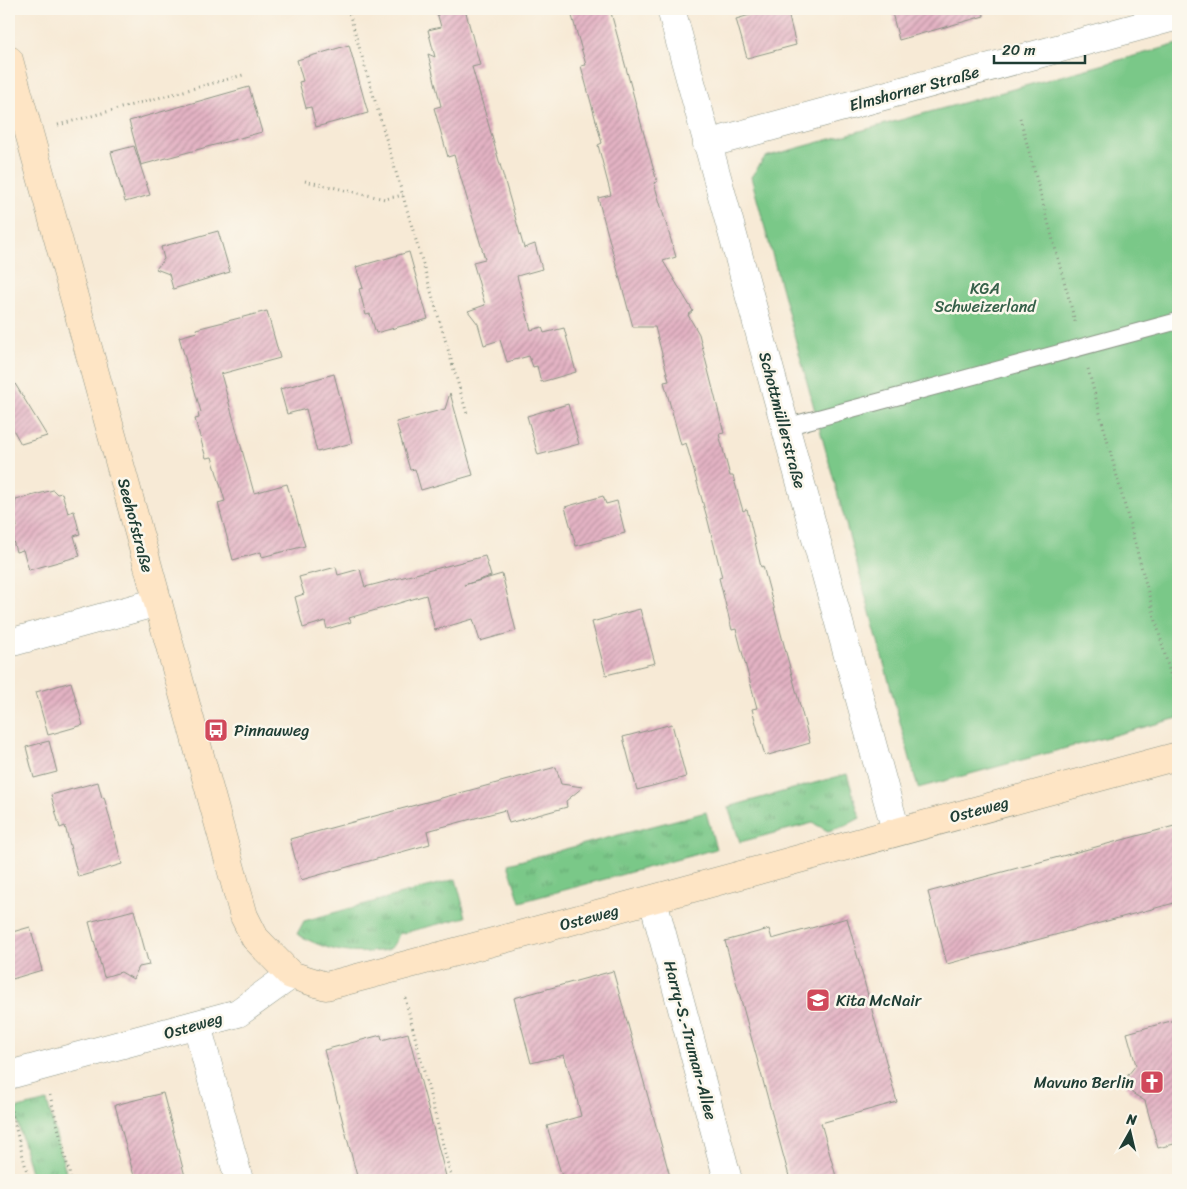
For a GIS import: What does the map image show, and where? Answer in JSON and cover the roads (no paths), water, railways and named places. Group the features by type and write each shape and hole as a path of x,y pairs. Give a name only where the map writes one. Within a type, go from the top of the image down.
{"street":[{"name":"Schottmüllerstraße","path":"670,9 896,832"},
{"name":"Elmshorner Straße","path":"707,144 1178,16"},
{"name":"Seehofstraße","path":"9,60 244,916 255,938 291,975"},
{"path":"9,643 158,602"},
{"name":"Osteweg","path":"9,1075 238,1013 291,975 326,986 653,900 1178,756"},
{"name":"Harry-S.-Truman-Allee","path":"653,900 728,1180"},
{"path":"197,1025 239,1180"}],"lane":[{"path":"785,427 1178,320"}],"place":[{"name":"Pinnauweg","path":"216,730"},
{"name":"Kita McNair","path":"818,1000"},
{"name":"Mavuno Berlin","path":"1152,1082"}],"park label":[{"name":"KGA Schweizerland","path":"985,297"}]}
